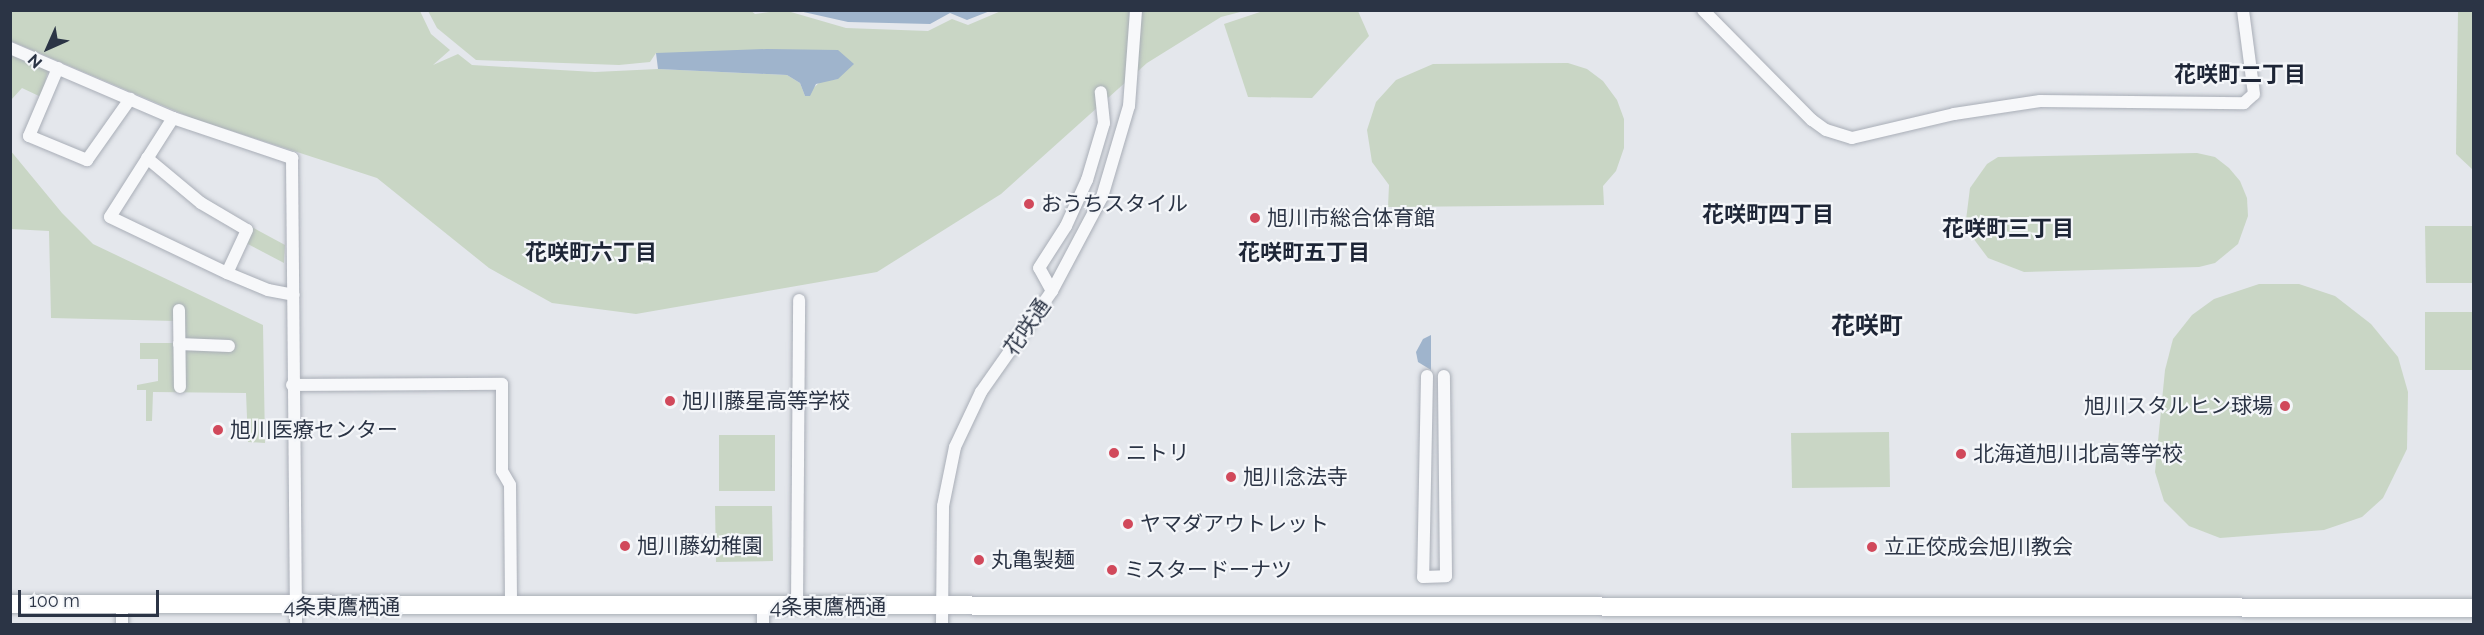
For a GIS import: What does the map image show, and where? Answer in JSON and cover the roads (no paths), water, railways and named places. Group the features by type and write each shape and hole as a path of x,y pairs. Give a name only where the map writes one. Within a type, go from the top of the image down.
{"highway":[{"name":"4条東鷹栖通","path":"10,604 122,604 296,615 511,607 763,615 797,606 942,616 2474,608"}],"street":[{"name":"花咲通","path":"942,616 943,506 955,447 981,392 1052,291 1089,225 1117,156 1129,106 1136,10"},
{"path":"1703,10 1812,120 1826,130 1852,138 1954,114 2030,101 2244,103 2254,94 2241,21 2243,10"},
{"path":"10,48 173,118 292,158 294,295 292,385 296,615"},
{"path":"58,68 29,136 87,160 130,99"},
{"path":"1052,291 1039,267 1066,226 1087,180 1104,123 1101,92"},
{"path":"173,118 110,217 227,273 268,290 294,295"},
{"path":"147,158 201,203 248,230 227,273"},
{"path":"797,606 799,300"},
{"path":"179,310 180,387"},
{"path":"179,344 229,346"},
{"path":"1427,376 1423,577 1446,576 1444,376"},
{"path":"292,385 502,384 502,471 510,485 511,607"},
{"path":"122,604 122,624"}],"water":[{"path":"799,11 990,11 967,20 950,13 930,24 848,22"},
{"path":"767,49 838,50 854,64 838,79 816,84 810,96 805,96 800,83 787,75 658,69 656,53"},
{"path":"1431,335 1431,370 1418,362 1416,352 1423,339"}],"place":[{"name":"おうちスタイル","path":"1029,204"},
{"name":"旭川市総合体育館","path":"1255,218"},
{"name":"旭川藤星高等学校","path":"670,401"},
{"name":"旭川スタルヒン球場","path":"2285,406"},
{"name":"旭川医療センター","path":"218,430"},
{"name":"ニトリ","path":"1114,453"},
{"name":"北海道旭川北高等学校","path":"1961,454"},
{"name":"旭川念法寺","path":"1231,477"},
{"name":"ヤマダアウトレット","path":"1128,524"},
{"name":"旭川藤幼稚園","path":"625,546"},
{"name":"立正佼成会旭川教会","path":"1872,547"},
{"name":"丸亀製麺","path":"979,560"},
{"name":"ミスタードーナツ","path":"1112,570"}],"district":[{"name":"花咲町二丁目","path":"2240,75"},
{"name":"花咲町四丁目","path":"1768,215"},
{"name":"花咲町三丁目","path":"2008,229"},
{"name":"花咲町六丁目","path":"591,253"},
{"name":"花咲町五丁目","path":"1304,253"},
{"name":"花咲町","path":"1867,326"}]}
